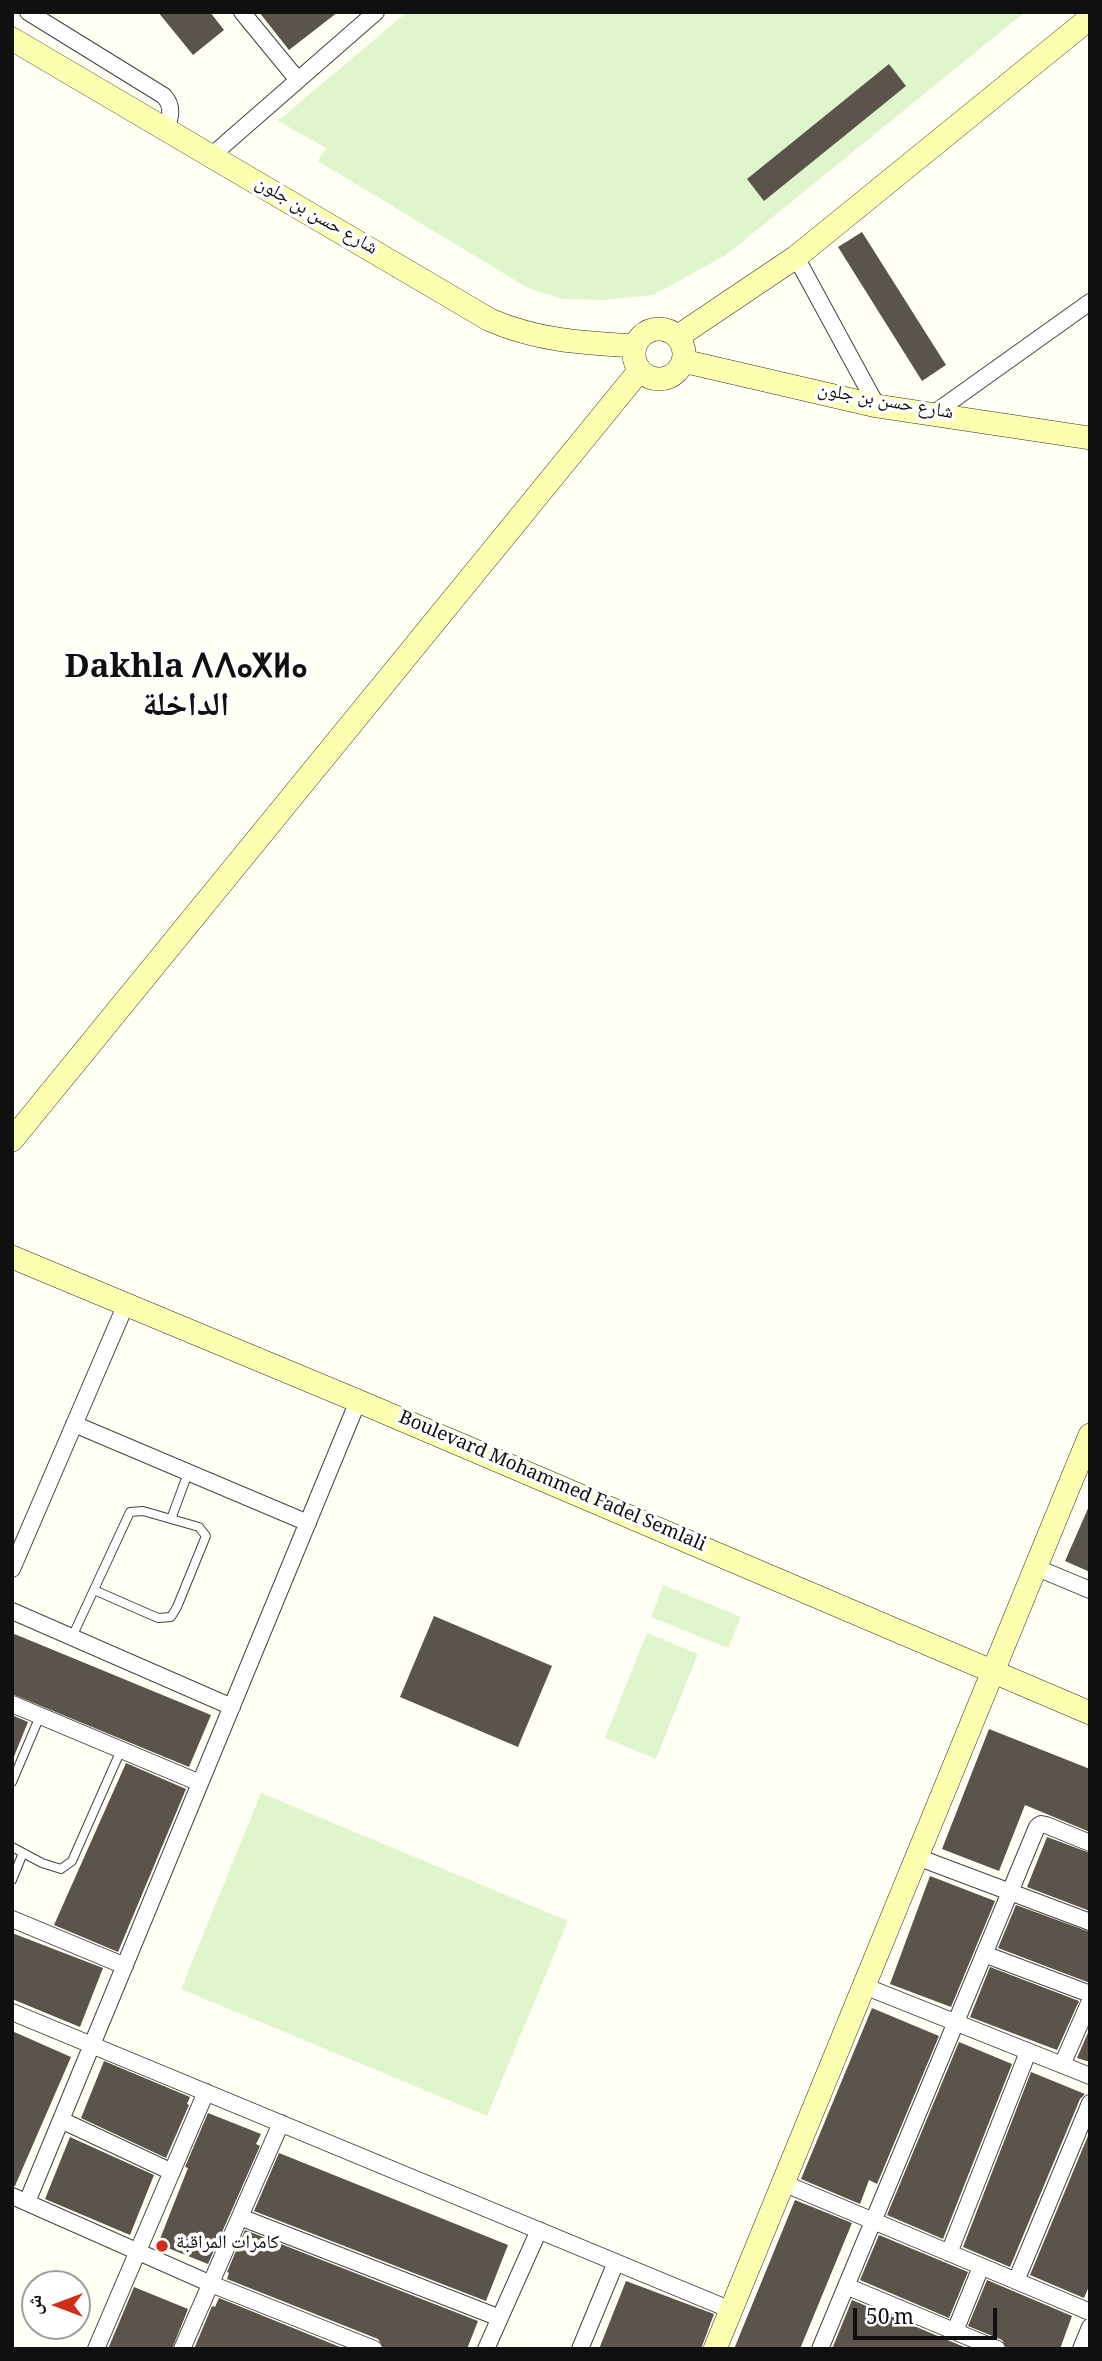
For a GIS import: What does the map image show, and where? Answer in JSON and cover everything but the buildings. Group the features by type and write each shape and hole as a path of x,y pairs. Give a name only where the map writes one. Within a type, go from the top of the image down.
{"street":[{"path":"28,12 50,17 164,96 171,110 166,131"},
{"path":"242,12 297,79"},
{"path":"210,157 376,12"},
{"path":"677,337 796,257 1090,18"},
{"name":"شارع حسن بن جلون","path":"12,39 490,320 513,330 561,342 635,346"},
{"path":"796,257 877,406"},
{"path":"933,414 1090,302"},
{"path":"654,329 671,332 677,337 684,353 683,361 672,375 664,378 647,376 640,370 634,354 639,338 654,329"},
{"name":"شارع حسن بن جلون","path":"683,361 877,406 1090,438"},
{"path":"12,1140 640,370"},
{"name":"Boulevard Mohammed Fadel Semlali","path":"12,1256 1090,1713"},
{"path":"12,1569 126,1304"},
{"path":"358,1401 61,2120 20,2199 211,2284 374,2349"},
{"path":"74,1424 307,1523"},
{"path":"715,2349 1090,1435"},
{"path":"1035,1567 1090,1590"},
{"path":"12,1611 232,1707"},
{"path":"12,1704 200,1783"},
{"path":"820,2349 1037,1827 1041,1824 1090,1843"},
{"path":"917,1857 1090,1922"},
{"path":"12,1919 125,1966"},
{"path":"984,1954 1090,1994"},
{"path":"864,1986 1090,2076"},
{"path":"1062,2065 1090,2001"},
{"path":"12,2012 731,2310"},
{"path":"949,2253 1028,2052"},
{"path":"96,2349 206,2092"},
{"path":"1016,2281 1090,2103"},
{"path":"61,2120 172,2172"},
{"path":"182,2349 281,2123"},
{"path":"783,2183 1090,2312"},
{"path":"240,2217 500,2318"},
{"path":"486,2349 539,2230"},
{"path":"580,2349 616,2262"},
{"path":"955,2331 981,2267"},
{"path":"846,2286 997,2349"},
{"path":"1081,2349 1090,2327"}],"lane":[{"path":"171,1519 188,1473"},
{"path":"72,1637 130,1512 143,1511 199,1527 206,1536 171,1617 158,1618 94,1590"},
{"path":"12,1782 40,1716"},
{"path":"12,1847 61,1869 67,1867 121,1749"},
{"path":"12,1880 23,1853"}],"green space":[{"path":"407,12 1025,12 726,255 653,295 603,300 563,299 528,288 318,161 326,148 278,121"},
{"path":"663,1585 741,1617 728,1648 651,1617"},
{"path":"647,1633 698,1654 656,1759 605,1738"},
{"path":"261,1793 568,1921 487,2116 181,1989"}],"place":[{"name":"كامرات المراقبة","path":"162,2246"}],"district":[{"name":"Dakhla ⴷⴷⴰⵅⵍⴰ الداخلة","path":"186,692"}]}
